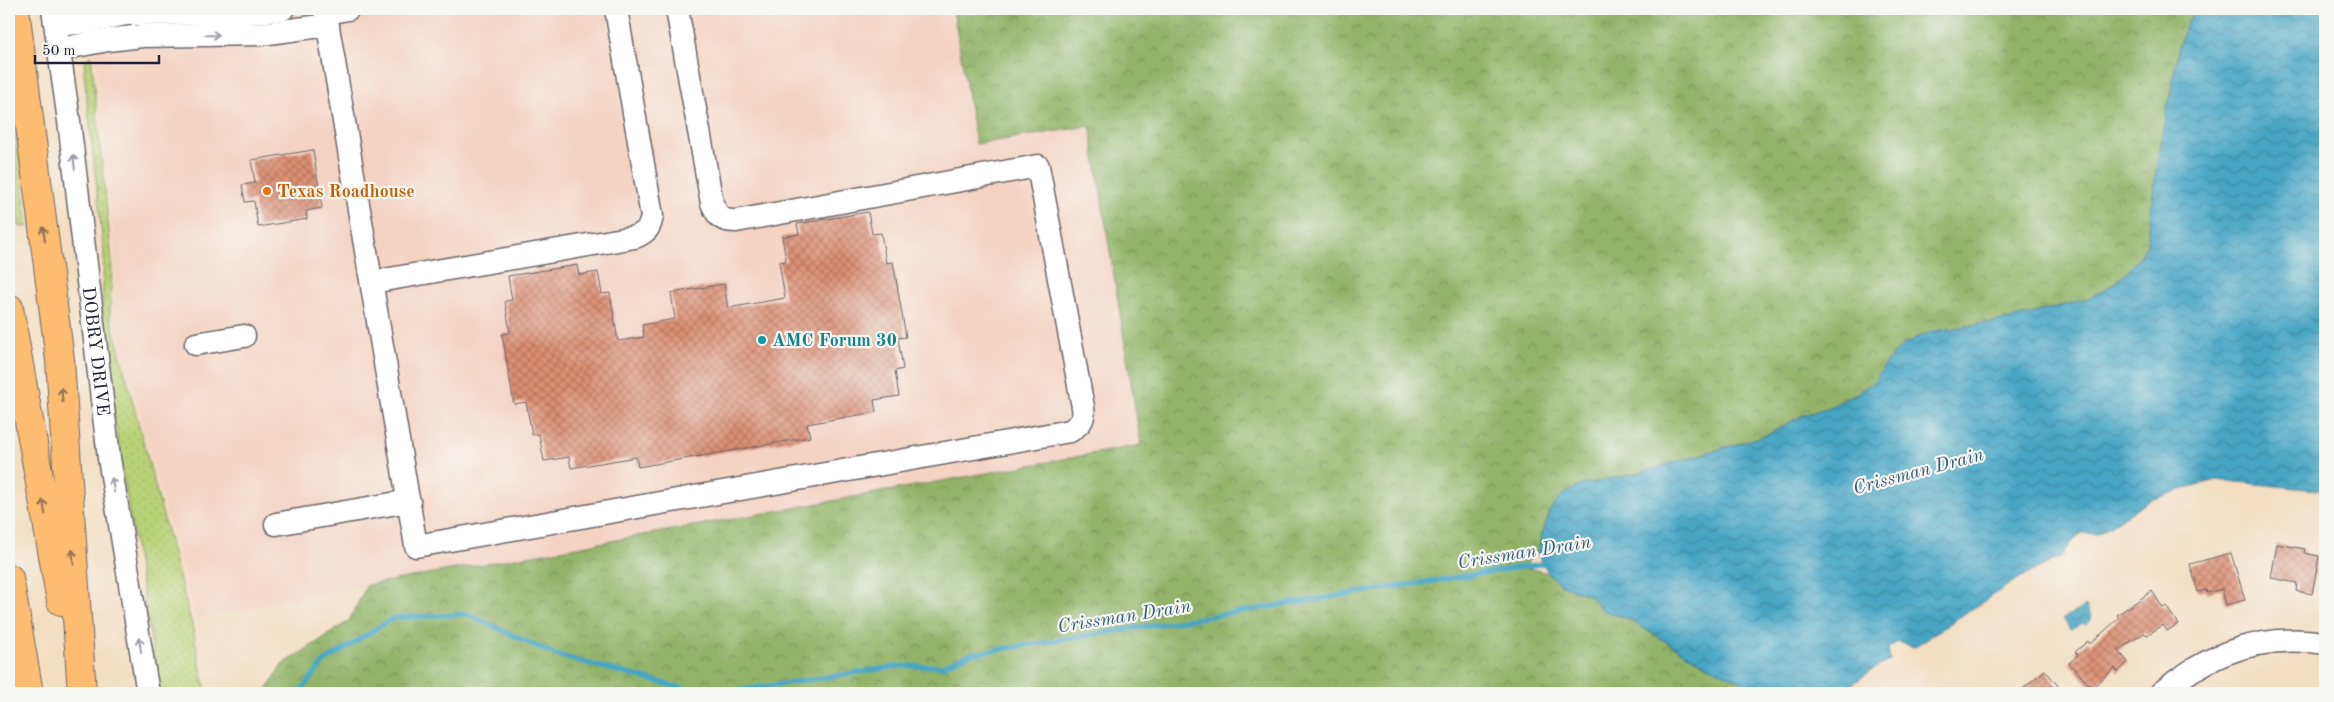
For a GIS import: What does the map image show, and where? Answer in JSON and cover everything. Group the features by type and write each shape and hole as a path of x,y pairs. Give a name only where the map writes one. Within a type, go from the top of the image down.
{"highway":[{"path":"15,9 60,360 82,693"},
{"path":"9,308 77,693"},
{"path":"9,578 29,693"}],"street":[{"path":"54,17 88,22 126,14 247,14 283,9"},
{"path":"372,282 635,237 646,233 652,216 616,9"},
{"path":"60,48 122,38 262,34 332,14 372,282 416,546 1070,431 1080,424 1084,417 1038,166 736,222 724,221 717,215 712,203 677,9"},
{"name":"DOBRY DRIVE","path":"54,17 60,48 109,458 148,693"},
{"path":"196,344 244,336"},
{"path":"276,524 408,501"},
{"path":"2161,693 2184,674 2206,660 2256,644 2298,640 2325,643"}],"shaded area":[{"path":"87,9 1071,9 1141,445 304,597 195,620 113,315 116,261 95,52"}],"green space":[{"path":"953,9 2197,9 2188,21 2179,47 2156,170 2147,245 2131,268 2112,285 2087,299 2011,319 1929,332 1903,345 1887,361 1876,380 1857,393 1830,407 1801,416 1767,435 1639,473 1583,484 1550,510 1537,552 1523,567 1548,573 1560,584 1590,596 1602,610 1626,618 1708,666 1766,693 265,693 282,665 349,621 367,585 1141,445 1090,126 976,144"},
{"path":"91,55 112,261 110,316 192,625 206,693 160,693 118,445 102,313 104,254 84,73 85,62"},
{"path":"9,73 28,226 20,227 9,164"}],"water":[{"path":"2197,9 2325,9 2325,491 2217,480 2151,500 2097,534 2082,533 2070,544 2062,556 2016,580 1914,647 1898,642 1888,648 1890,660 1872,670 1841,693 1766,693 1708,666 1626,618 1602,610 1590,596 1560,584 1548,573 1537,552 1550,510 1564,494 1583,484 1639,473 1767,435 1801,416 1830,407 1857,393 1876,380 1887,361 1903,345 1929,332 2011,319 2087,299 2112,285 2131,268 2147,245 2156,170 2179,47 2188,21"},
{"path":"2086,606 2092,618 2090,619 2091,621 2070,630 2063,618"}],"building":[{"path":"313,150 322,208 306,211 307,219 258,227 254,201 245,202 242,185 255,183 251,160"},
{"name":"AMC Forum 30","path":"868,212 872,234 881,233 886,263 893,262 906,337 898,338 903,369 895,371 899,396 874,400 876,412 807,424 810,437 638,467 636,457 571,468 569,457 544,461 539,434 532,435 526,402 514,404 502,334 510,333 505,301 512,300 508,276 577,265 579,275 598,272 602,294 610,293 618,341 644,337 642,325 675,319 671,293 724,284 728,308 785,298 779,262 786,261 782,237 799,234 797,224"},
{"path":"2277,544 2305,549 2304,553 2319,556 2312,594 2296,591 2297,583 2271,578"},
{"path":"2231,553 2245,600 2226,605 2222,589 2207,593 2206,590 2198,592 2190,564"},
{"path":"2152,591 2163,608 2166,606 2178,624 2167,631 2163,625 2147,635 2144,633 2118,650 2128,662 2118,672 2115,668 2092,688 2069,663 2078,655 2075,652 2088,641 2090,644 2119,618 2117,615"},
{"path":"2045,670 2064,693 2018,693"}],"waterway":[{"name":"Crissman Drain","path":"722,693 900,666 942,666 970,654 1547,563"},
{"name":"Crissman Drain","path":"299,693 324,662 393,618 467,614 556,655 689,690 719,693"}],"place":[{"name":"Texas Roadhouse","path":"267,191"},
{"name":"AMC Forum 30","path":"762,340"}]}
